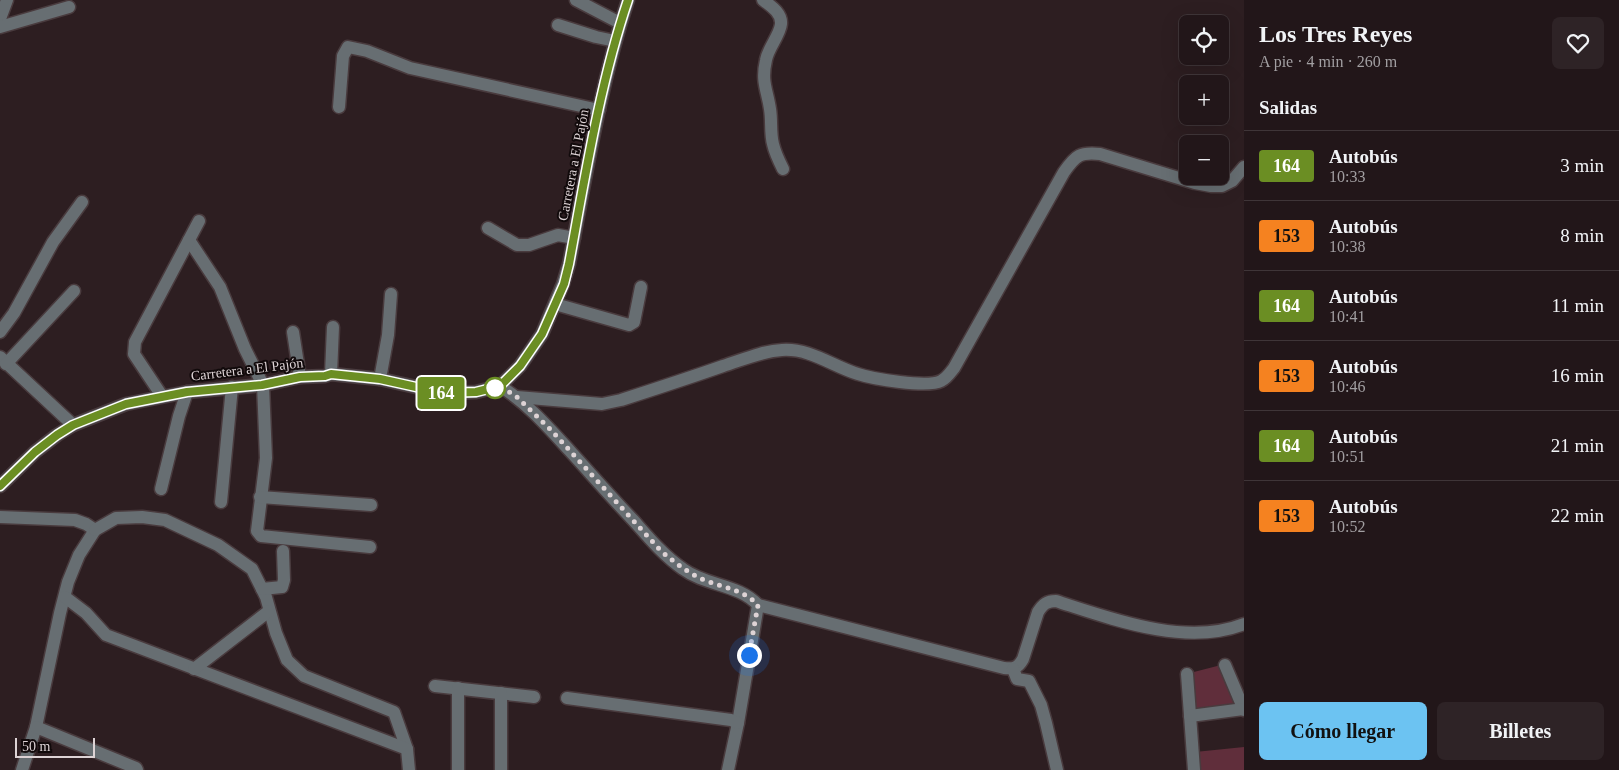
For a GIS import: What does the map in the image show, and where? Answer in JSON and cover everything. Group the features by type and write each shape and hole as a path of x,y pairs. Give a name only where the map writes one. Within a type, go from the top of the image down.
{"street":[{"path":"0,19 7,0"},
{"path":"576,0 620,23"},
{"name":"Carretera a El Pajón","path":"0,486 35,452 73,425 126,404 162,396 232,386 262,385 300,377 331,374 380,379 443,393 476,392 500,386 532,351 542,334 564,284 600,110 620,23 628,0"},
{"path":"763,0 774,8 781,24 766,57 764,88 770,108 772,142 776,155 784,169"},
{"path":"0,27 69,8"},
{"path":"558,25 616,41"},
{"path":"339,107 343,56 348,47 367,51 410,68 600,110"},
{"path":"517,397 602,404 621,400 756,355 782,350 803,352 823,358 856,374 879,380 931,384 940,382 954,368 1064,172 1074,159 1085,152 1100,154 1195,183 1211,186 1222,186 1232,182 1244,167"},
{"path":"0,332 23,298 53,242 82,202"},
{"path":"162,396 134,354 133,349 199,221"},
{"path":"488,228 517,245 530,245 558,235 574,238"},
{"path":"188,240 220,287 262,385 266,458 257,531 260,536 370,547"},
{"path":"555,304 630,325 634,322 641,287"},
{"path":"73,425 3,360 74,291"},
{"path":"380,379 388,335 390,294"},
{"path":"331,374 332,327"},
{"path":"294,332 300,377"},
{"path":"221,502 232,386"},
{"path":"500,386 517,397 551,430 661,551 684,570 704,580 744,593 758,605 1012,669 1020,664 1023,659 1038,612 1042,606 1056,600 1143,627 1186,634 1236,627 1244,624"},
{"path":"161,488 187,392"},
{"path":"260,497 371,505"},
{"path":"0,517 75,520 90,527 116,518 142,517 165,520 218,545 252,569 262,590 287,660 304,676 394,712 407,750 409,770"},
{"path":"22,770 36,727 60,613 70,576 90,527"},
{"path":"262,590 282,587 284,580 283,551"},
{"path":"65,596 86,613 106,635 407,750"},
{"path":"728,770 758,605"},
{"path":"194,669 270,611"},
{"path":"1190,716 1244,709 1225,665"},
{"path":"1012,669 1017,679 1029,681 1041,705 1057,770"},
{"path":"1187,674 1194,770"},
{"path":"435,686 534,697"},
{"path":"458,688 458,770"},
{"path":"501,693 501,770"},
{"path":"567,698 731,720 738,723"},
{"path":"36,727 137,770"}],"shaded area":[{"path":"1221,665 1239,707 1193,713 1190,673"},
{"path":"1244,747 1244,770 1196,770 1195,752"}],"bus line":[{"name":"164","path":"0,486 35,452 73,425 126,404 150,398 232,386 262,385 300,377 331,374 380,379 443,393 476,392 500,386 532,351 542,334 564,284 594,136 620,23 628,0"}],"route":[{"path":"495,388 490,389 500,386 517,397 551,430 661,551 684,570 704,580 744,593 752,598 758,605 749,655"}]}
